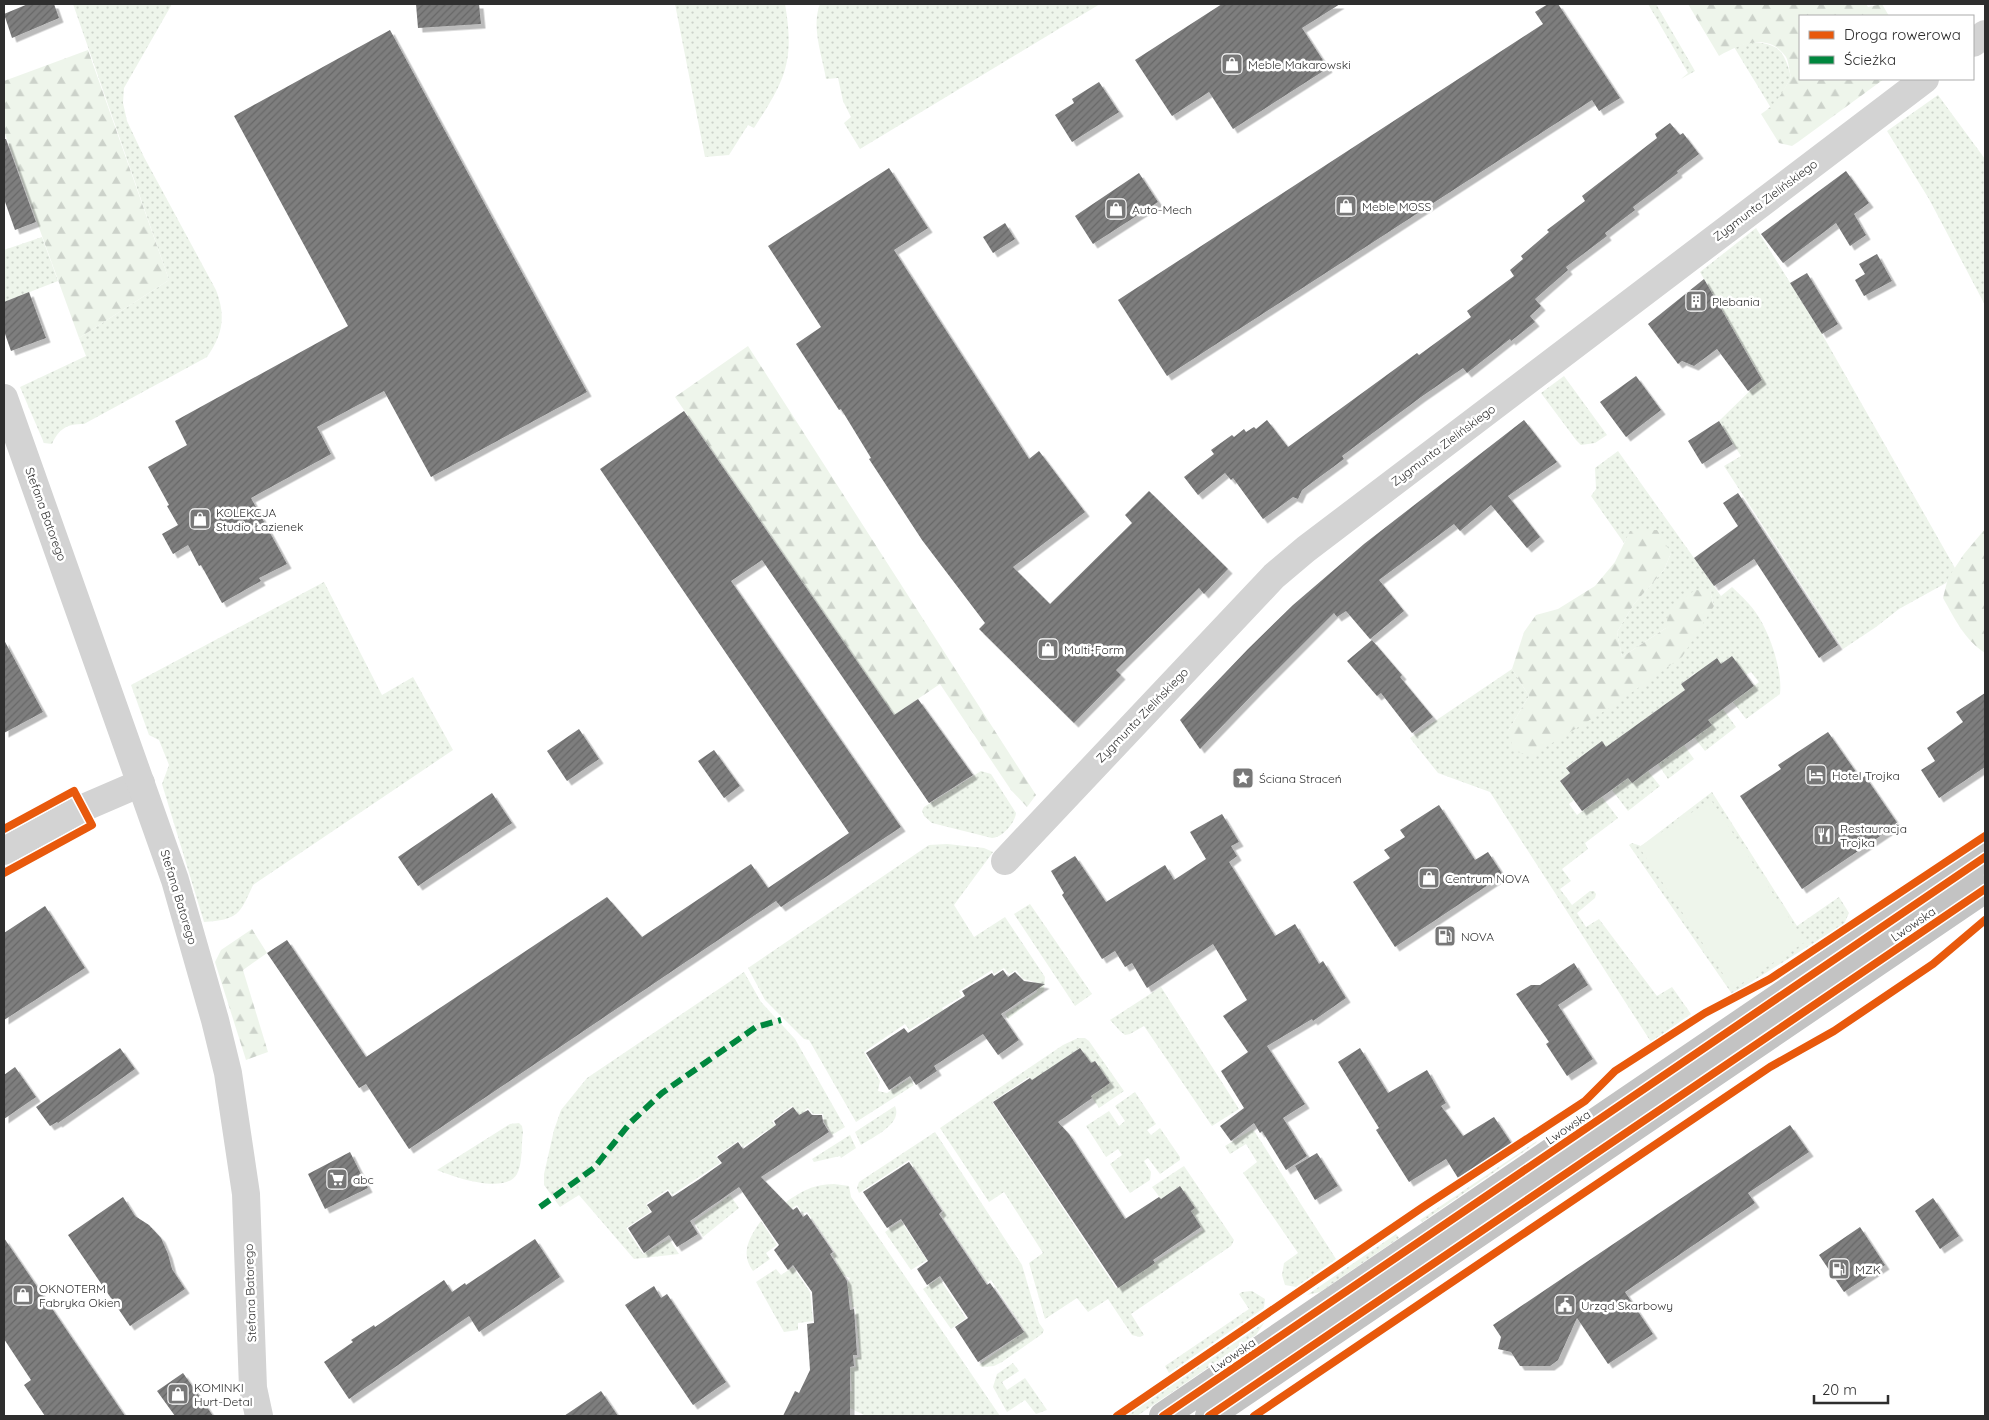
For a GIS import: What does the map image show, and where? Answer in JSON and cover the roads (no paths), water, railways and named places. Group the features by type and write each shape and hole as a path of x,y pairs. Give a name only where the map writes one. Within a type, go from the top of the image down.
{"highway":[{"name":"Lwowska","path":"1163,1416 1985,857"},
{"name":"Lwowska","path":"1209,1416 1985,888"}],"street":[{"path":"1974,42 1985,34"},
{"name":"Zygmunta Zielińskiego","path":"1005,862 1274,576 1306,549 1924,80"},
{"name":"Stefana Batorego","path":"4,398 175,880 215,1020 228,1073 239,1133 246,1194 252,1382 258,1416"},
{"path":"4,851 83,808 141,783"}],"place":[{"name":"Meble Makarowski","path":"1232,64"},
{"name":"Meble MOSS","path":"1346,206"},
{"name":"Auto-Mech","path":"1116,209"},
{"name":"Plebania","path":"1696,301"},
{"name":"KOLEKCJA Studio Łazienek","path":"200,519"},
{"name":"Multi-Form","path":"1048,649"},
{"name":"Hotel Trojka","path":"1816,775"},
{"name":"Ściana Straceń","path":"1243,778"},
{"name":"Restauracja Trojka","path":"1824,835"},
{"name":"Centrum NOVA","path":"1429,878"},
{"name":"NOVA","path":"1445,936"},
{"name":"abc","path":"337,1179"},
{"name":"MZK","path":"1839,1269"},
{"name":"OKNOTERM Fabryka Okien","path":"23,1295"},
{"name":"Urząd Skarbowy","path":"1565,1305"},
{"name":"KOMINKI Hurt-Detal","path":"178,1394"}]}
